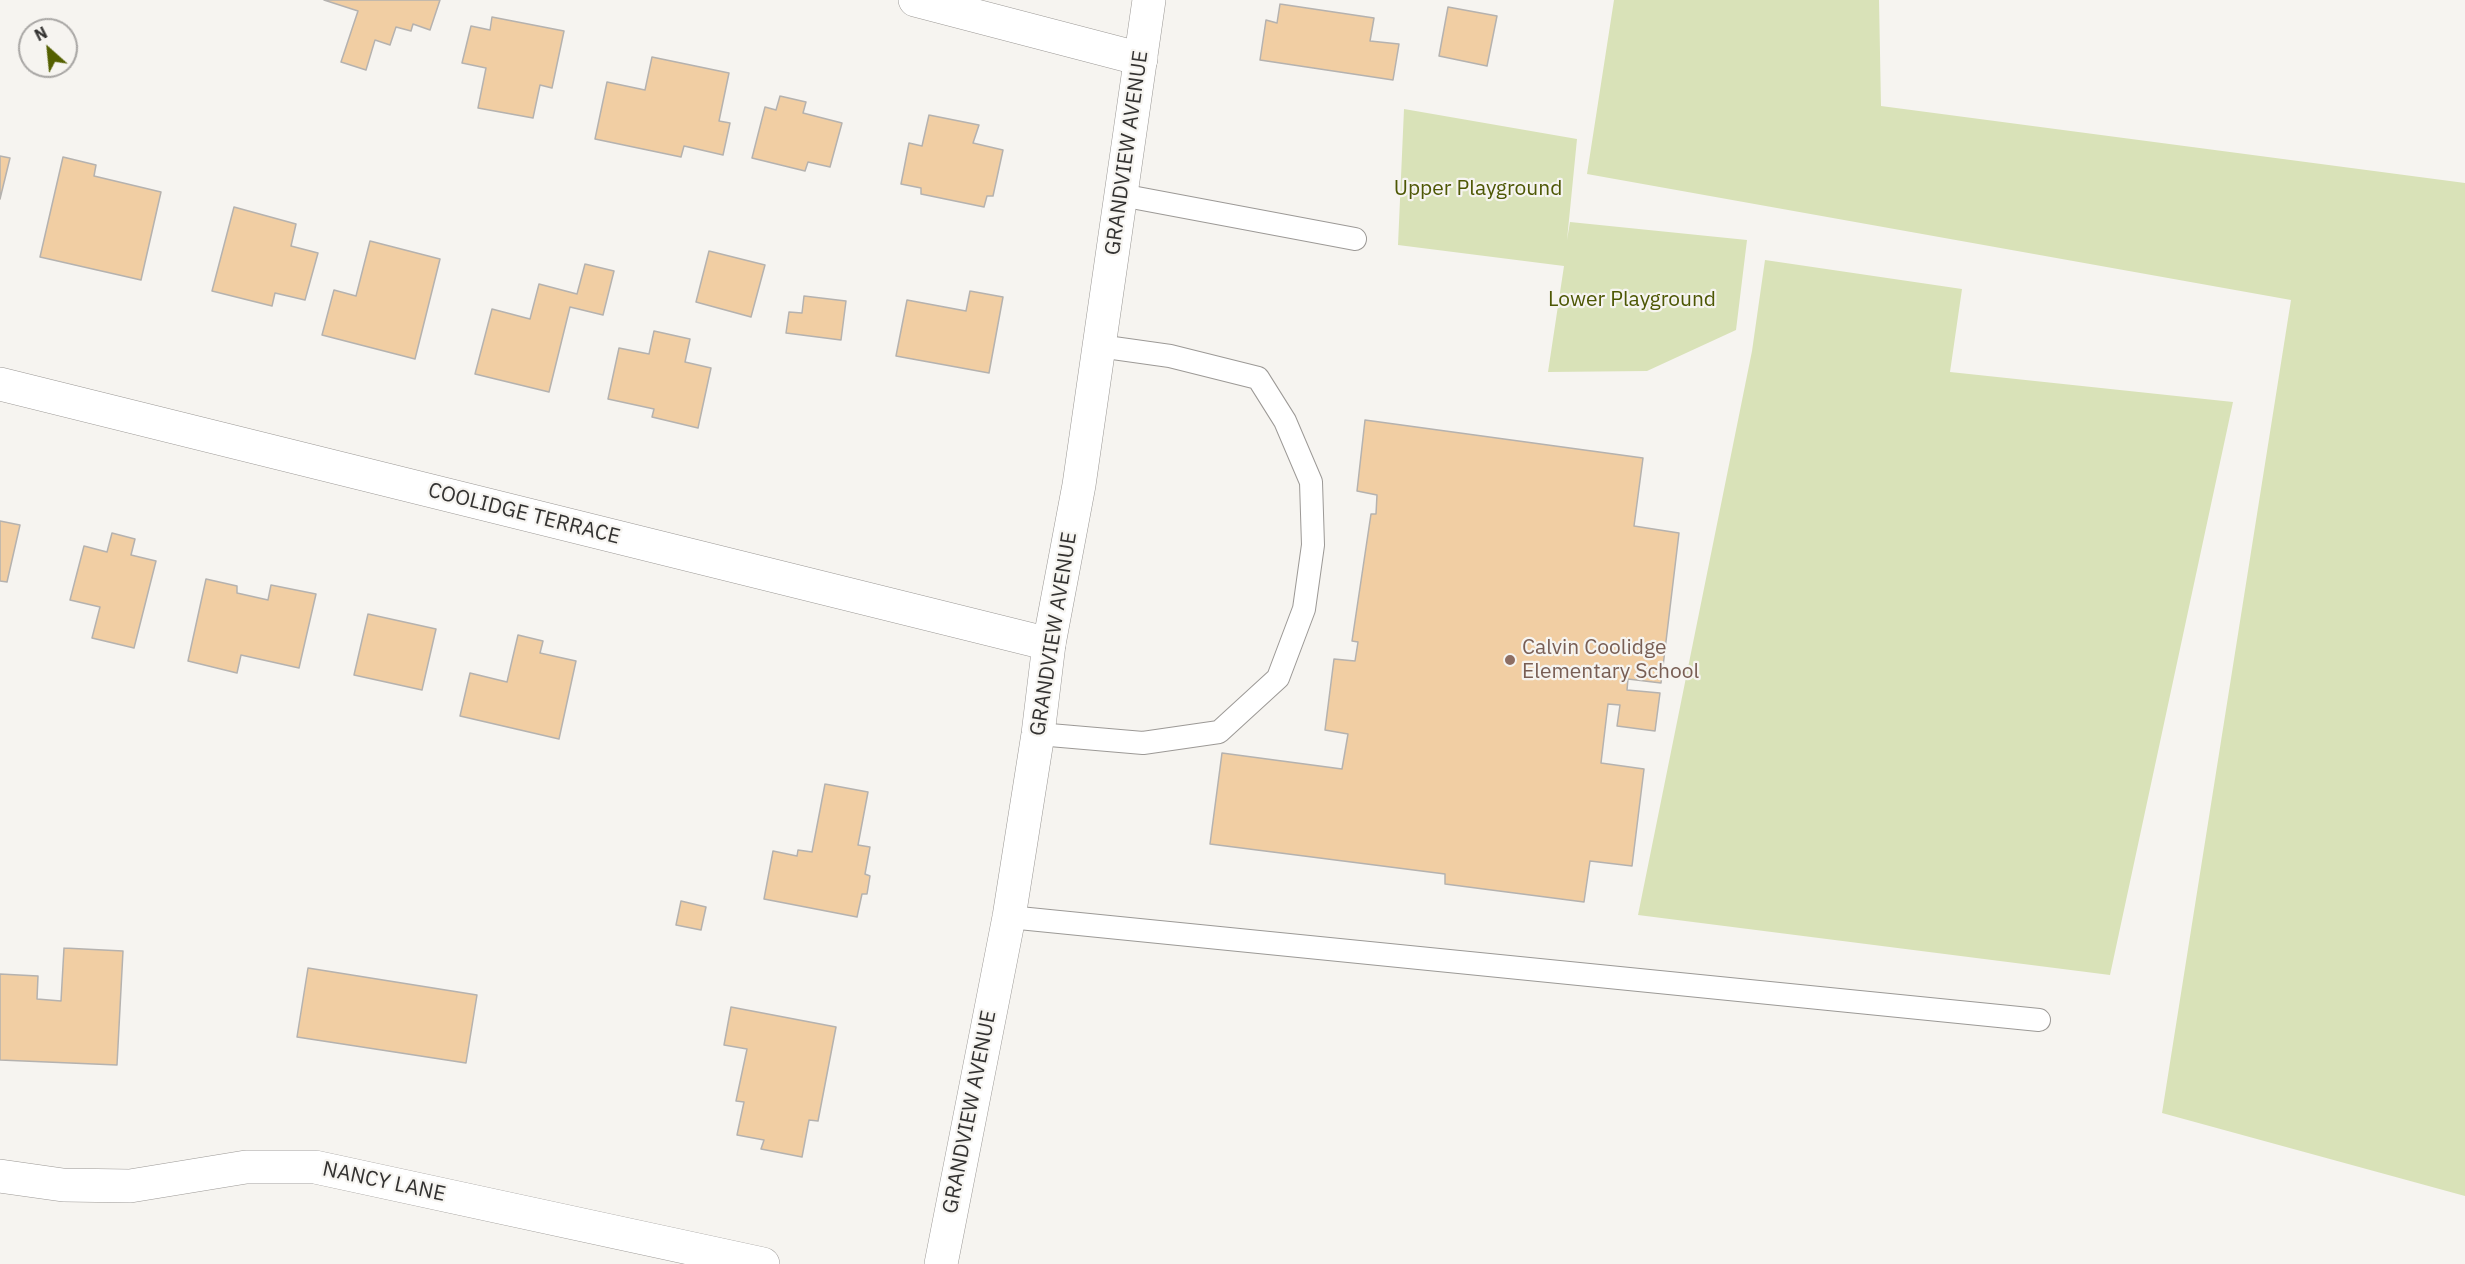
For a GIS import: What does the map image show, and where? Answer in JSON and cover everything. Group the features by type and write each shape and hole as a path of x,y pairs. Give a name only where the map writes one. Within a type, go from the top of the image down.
{"street":[{"path":"915,0 1141,59"},
{"name":"GRANDVIEW AVENUE","path":"941,1264 1009,917 1038,734 1049,644 1079,485 1149,0"},
{"name":"COOLIDGE TERRACE","path":"0,384 1049,644"},
{"name":"NANCY LANE","path":"0,1176 63,1185 130,1186 246,1167 315,1167 763,1264"}],"lane":[{"path":"1121,195 1355,239"},
{"path":"1038,734 1143,743 1219,732 1278,678 1304,609 1313,545 1311,482 1285,421 1258,378 1170,356 1099,346"},
{"path":"1009,917 2039,1020"}],"green space":[{"path":"1614,0 1879,0 1881,106 2465,183 2465,1196 2162,1113 2291,300 1587,174"},
{"path":"1404,109 1577,139 1567,240 1570,222 1747,240 1736,330 1647,371 1548,372 1564,266 1398,245"},
{"path":"1765,260 1962,289 1950,372 2233,402 2110,975 1638,915 1752,351"}],"building":[{"path":"324,0 440,0 430,30 413,24 411,31 396,27 390,45 375,40 366,70 341,62 358,11"},
{"path":"1280,4 1374,18 1370,41 1399,44 1393,80 1260,60 1266,20 1277,23"},
{"path":"1448,7 1497,16 1487,66 1439,56"},
{"path":"492,17 564,31 552,88 540,85 533,118 478,108 486,68 462,63 471,26 490,30"},
{"path":"652,57 729,73 719,121 730,123 723,155 684,146 681,157 595,139 607,82 645,90"},
{"path":"780,96 806,102 803,113 842,123 830,167 808,162 805,171 752,158 765,107 776,110"},
{"path":"929,115 979,125 973,143 1003,150 993,196 987,196 984,207 921,194 921,188 901,184 909,143 922,146"},
{"path":"0,156 10,158 0,199"},
{"path":"63,157 96,165 94,176 161,192 141,280 40,257"},
{"path":"234,207 296,224 291,246 318,253 305,300 275,293 272,306 212,291"},
{"path":"370,241 440,259 415,359 322,335 334,290 356,296"},
{"path":"709,251 765,265 751,317 696,302"},
{"path":"585,264 614,271 603,315 570,307 549,392 475,374 492,309 530,319 539,284 577,294"},
{"path":"970,291 1003,297 989,373 896,356 907,300 966,311"},
{"path":"804,296 846,301 841,340 786,333 789,312 802,313"},
{"path":"654,331 690,339 685,362 711,368 698,428 652,417 654,409 608,399 619,348 649,354"},
{"name":"Calvin Coolidge Elementary School","path":"1365,420 1643,458 1634,526 1679,533 1661,683 1628,679 1627,690 1660,693 1655,731 1617,726 1620,705 1608,704 1601,763 1644,769 1632,866 1590,861 1584,902 1445,884 1445,874 1210,844 1222,753 1342,769 1348,734 1325,730 1334,659 1355,661 1358,642 1352,641 1371,514 1376,514 1377,495 1357,491"},
{"path":"0,521 20,525 7,582 0,581"},
{"path":"112,533 135,539 131,555 156,561 134,648 92,638 100,607 70,600 84,546 107,552"},
{"path":"206,579 237,586 237,593 268,600 271,585 316,594 299,668 241,655 237,673 188,661"},
{"path":"368,614 436,629 422,690 354,675"},
{"path":"518,635 543,641 540,653 576,661 559,739 460,716 470,673 507,682"},
{"path":"825,784 868,792 858,845 870,847 865,874 870,876 867,894 862,894 857,917 764,899 773,851 797,856 798,850 812,852"},
{"path":"681,901 706,907 701,930 676,925"},
{"path":"64,948 123,951 117,1065 0,1060 0,974 38,976 37,999 61,1001"},
{"path":"308,968 477,995 466,1063 297,1037"},
{"path":"731,1007 836,1027 818,1121 809,1120 802,1157 761,1149 764,1140 737,1135 744,1102 736,1101 747,1049 724,1045"}],"place":[{"name":"Calvin Coolidge Elementary School","path":"1510,660"}],"park label":[{"name":"Upper Playground","path":"1478,189"},
{"name":"Lower Playground","path":"1632,300"}]}
